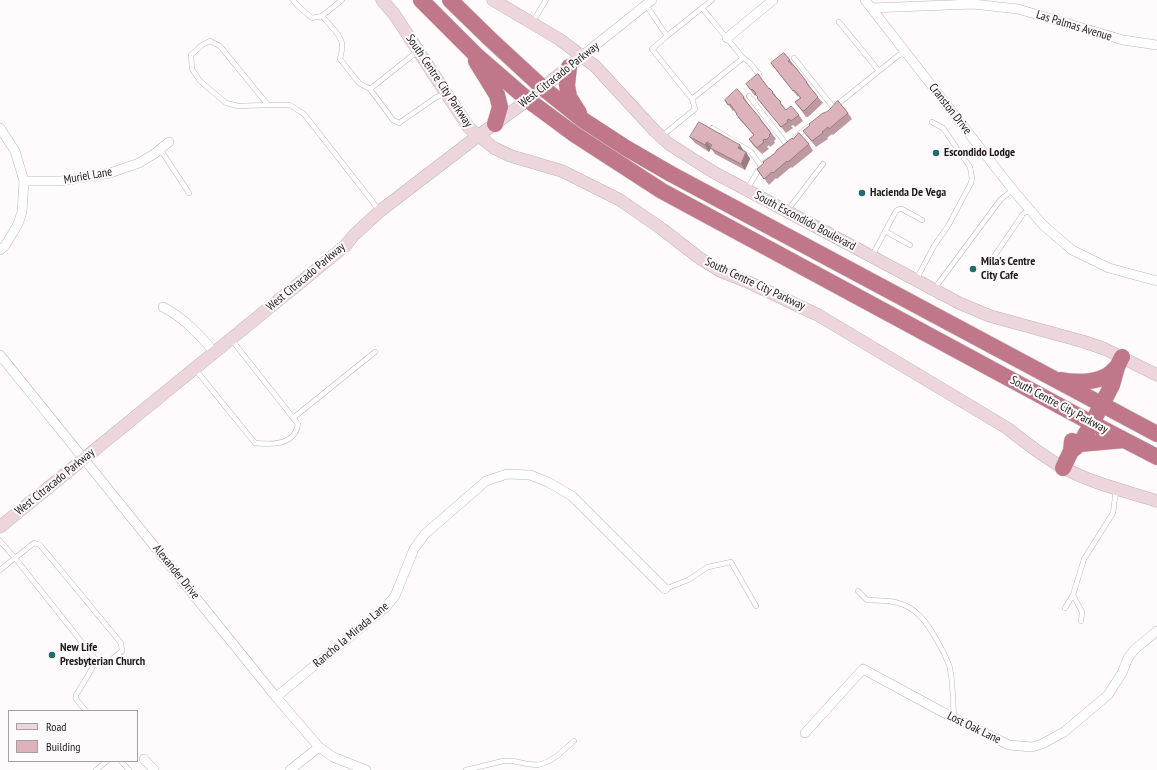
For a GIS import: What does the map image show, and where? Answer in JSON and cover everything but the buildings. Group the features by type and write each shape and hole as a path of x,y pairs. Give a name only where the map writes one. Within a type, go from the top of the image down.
{"highway":[{"name":"South Centre City Parkway","path":"421,0 467,46 528,100 574,134 662,191 1157,457"},
{"name":"South Centre City Parkway","path":"450,0 543,88 583,120 626,148 671,174 1157,434"},
{"path":"467,46 497,95 500,107 495,124"},
{"path":"569,67 567,85 569,97 583,120"},
{"path":"1076,448 1073,439 1088,421 1098,403 1112,385 1120,362"},
{"path":"1051,377 1068,381 1088,382 1107,376 1120,362"},
{"path":"1063,468 1076,448 1124,440"}],"street":[{"name":"South Centre City Parkway","path":"382,0 394,14 469,128 494,148 511,156 562,171 620,200 662,229 698,257 720,270 818,315 1007,428 1034,450 1063,468 1117,488 1157,500"},
{"name":"South Escondido Boulevard","path":"493,0 559,39 582,56 597,68 641,118 661,137 691,158 715,172 959,303 990,316 1085,342 1105,349 1120,362 1157,375"},
{"path":"726,38 773,0"},
{"name":"Cranston Drive","path":"865,0 1013,190 1043,225 1072,250 1109,268 1157,281"},
{"name":"West Citracado Parkway","path":"0,527 345,246 354,235 380,211 528,100 649,2"},
{"name":"Las Palmas Avenue","path":"871,8 973,4 1018,9 1123,40 1157,45"},
{"path":"0,128 16,151 24,181 22,212 18,224 5,246 0,250"},
{"name":"Muriel Lane","path":"24,181 61,181 110,173 139,163 154,154 169,142"},
{"path":"163,306 187,322 214,352"},
{"name":"Alexander Drive","path":"0,355 319,747 333,756 366,770"},
{"name":"Rancho la Mirada Lane","path":"276,696 385,608 395,596 414,549 425,534 486,481 508,474 530,475 548,482 572,496 665,589"},
{"name":"Lost Oak Lane","path":"805,733 863,669 954,718 1009,745 1032,747 1042,744 1064,732 1108,695 1122,673 1128,658 1135,649 1157,631"},
{"path":"290,770 319,747"},
{"path":"144,759 154,770"}],"lane":[{"path":"293,0 312,18 322,16 342,0"},
{"path":"532,23 546,0"},
{"path":"661,137 695,109 692,99 652,49 712,0"},
{"path":"649,2 667,36"},
{"path":"702,8 743,58 750,62 760,74"},
{"path":"322,16 334,29 342,42 340,59 359,83 370,89 393,120 399,123 435,98 445,93"},
{"path":"839,22 879,71"},
{"path":"268,104 220,46 210,41 202,45 191,56 192,69 200,81 226,103 238,106 268,104 290,105 304,114 380,211"},
{"path":"370,89 418,51"},
{"path":"827,112 899,55 906,53"},
{"path":"692,99 743,58"},
{"path":"794,58 833,108"},
{"path":"749,96 787,144"},
{"path":"916,280 934,246 948,226 971,184 972,178 970,167 943,128 932,122"},
{"path":"782,149 810,126"},
{"path":"712,128 751,152 761,166"},
{"path":"160,149 190,193"},
{"path":"747,189 761,166 771,157"},
{"path":"787,211 823,164"},
{"path":"934,290 1001,199 1013,190"},
{"path":"872,256 896,211 902,209 922,220"},
{"path":"993,258 1023,214 1029,210"},
{"path":"885,232 910,245"},
{"path":"195,368 255,443 282,443 290,438 297,430 298,424 231,339"},
{"path":"293,418 375,352"},
{"path":"1065,608 1073,594 1084,559 1113,514 1117,488"},
{"path":"0,540 15,558 96,660 106,664 122,651 121,643 40,545 34,543 15,558 0,570"},
{"path":"665,589 688,580 708,567 732,562 756,606"},
{"path":"858,591 867,600 892,601 913,610 920,616 935,638 949,665 954,702 954,718"},
{"path":"1073,594 1082,612 1081,621"},
{"path":"85,710 76,699 76,695 96,660"},
{"path":"466,770 503,761 538,765 557,756 574,741"},
{"path":"96,770 106,762"},
{"path":"122,762 129,770"}],"place":[{"name":"Escondido Lodge","path":"936,153"},
{"name":"Hacienda De Vega","path":"862,193"},
{"name":"Mila's Centre City Cafe","path":"973,269"},
{"name":"New Life Presbyterian Church","path":"52,655"}]}
